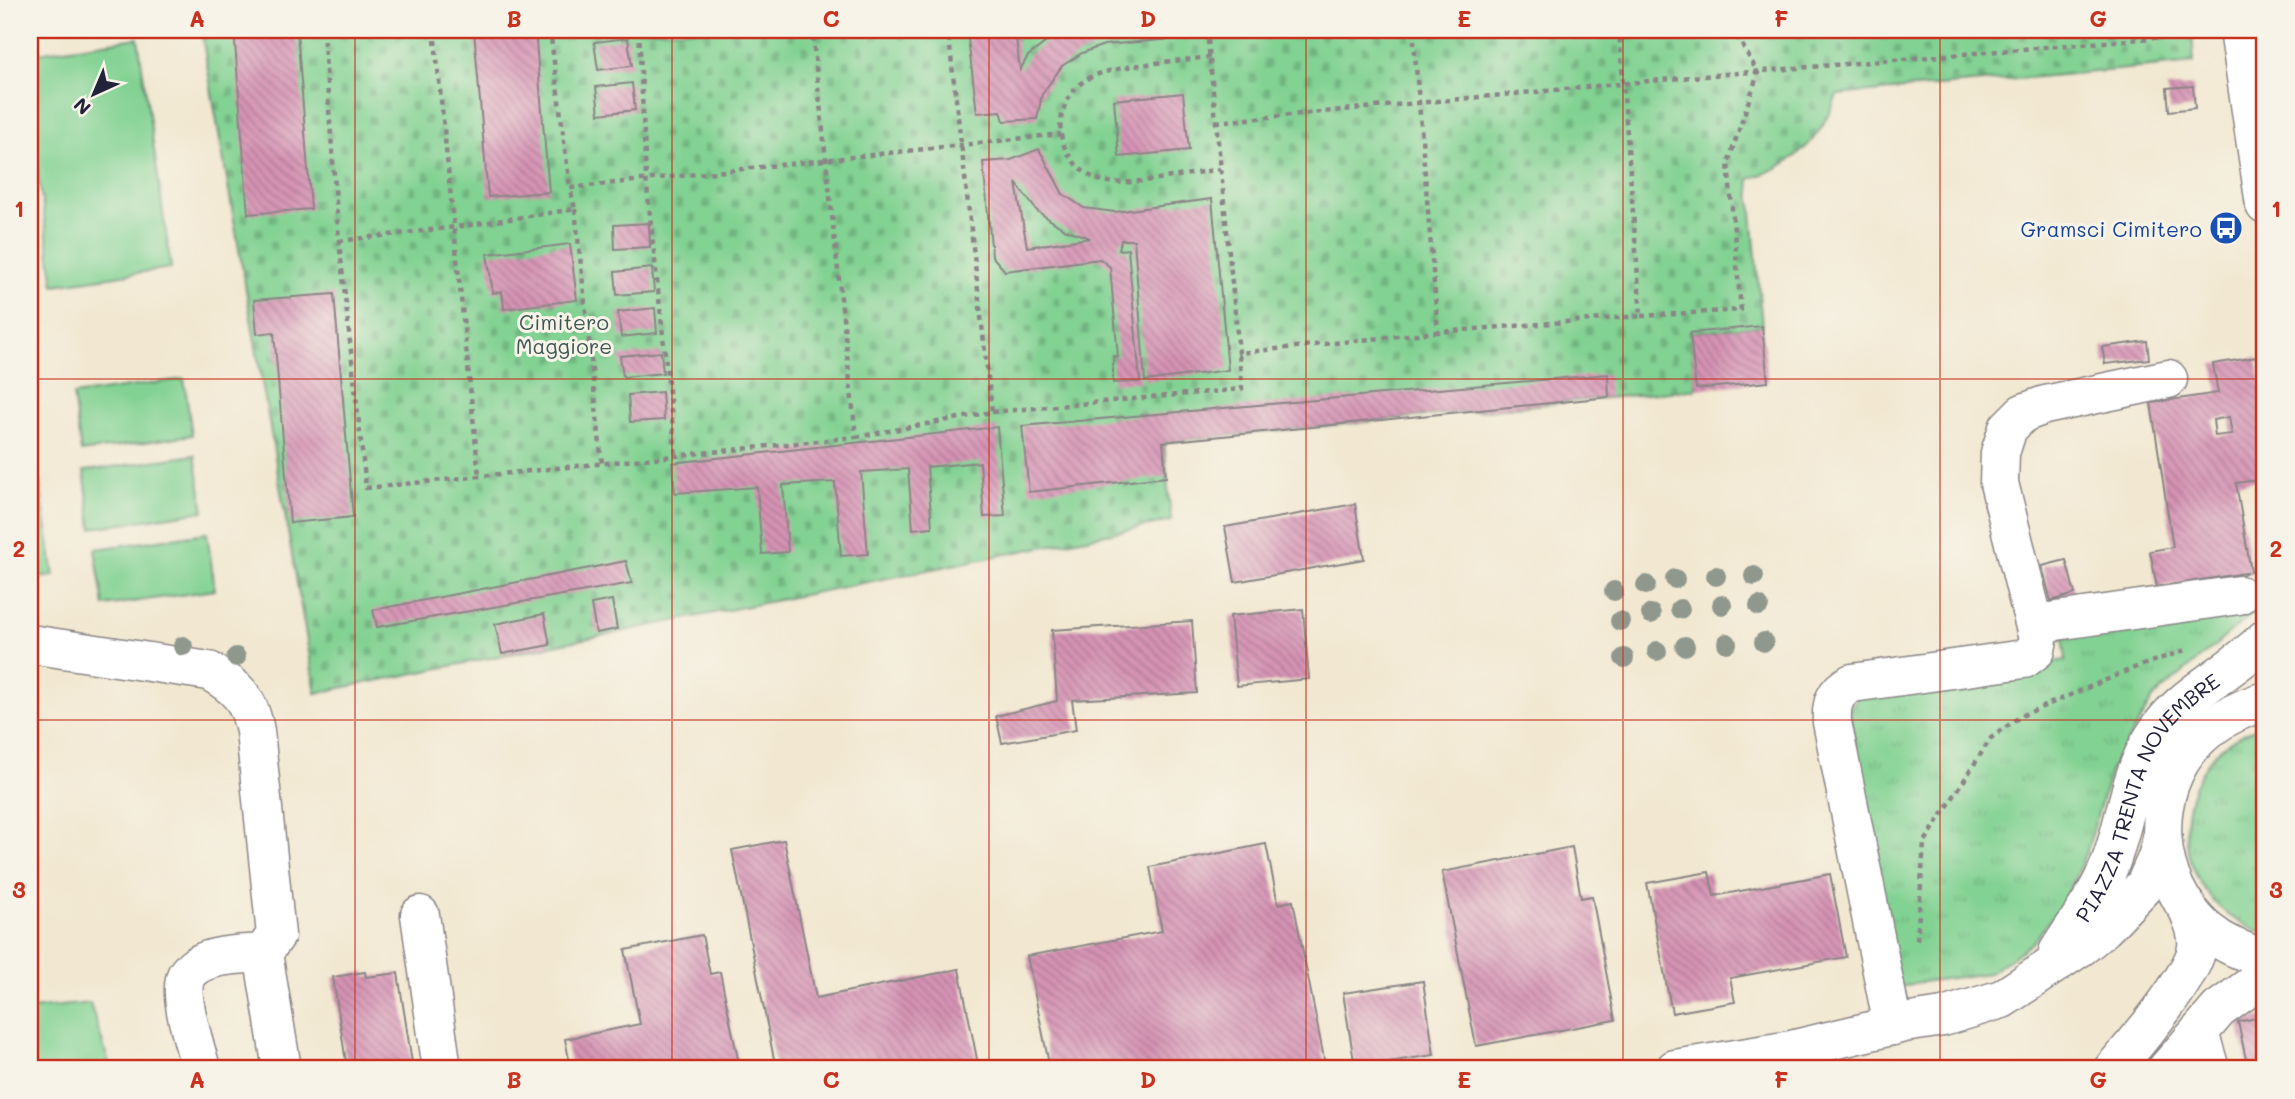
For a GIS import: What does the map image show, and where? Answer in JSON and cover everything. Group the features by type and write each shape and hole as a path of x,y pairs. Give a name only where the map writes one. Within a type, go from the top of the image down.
{"street":[{"path":"2239,30 2265,205"},
{"path":"1898,1025 1832,722 1833,700 1845,686 1862,681 2024,659 2036,650 2038,645 2035,624 1999,483 2000,453 2008,428 2015,419 2031,409 2168,379"},
{"path":"2035,624 2239,595"},
{"name":"PIAZZA TRENTA NOVEMBRE","path":"2043,971 2092,900 2108,869 2137,767 2154,735 2197,691 2253,651 2265,639"},
{"path":"30,644 209,671 233,685 252,716 276,935 263,953 282,1069"},
{"name":"PIAZZA TRENTA NOVEMBRE","path":"1675,1069 1791,1050 1943,1017 2002,999 2082,946 2104,928 2145,885 2157,858 2162,838 2169,785 2180,762 2195,741 2214,724 2236,711 2261,702"},
{"name":"PIAZZA TRENTA NOVEMBRE","path":"2162,838 2165,860 2174,886 2207,930 2227,943 2265,958"},
{"path":"2113,1069 2191,968 2198,945 2196,931 2186,905"},
{"path":"420,915 442,1069"},
{"path":"201,1069 185,1001 184,986 188,973 199,964 212,959 263,953"},
{"path":"2167,1069 2232,998 2265,976"},
{"path":"2199,1032 2210,1069"}],"path":[{"path":"323,30 339,241 366,488 856,437 992,412 1242,389 1207,30"},
{"path":"434,30 480,476"},
{"path":"550,30 575,209 602,464"},
{"path":"639,30 646,178 676,456"},
{"path":"812,30 856,437"},
{"path":"948,30 992,412"},
{"path":"1413,30 1438,332"},
{"path":"1619,30 1641,316"},
{"path":"1239,353 1438,332 1741,310 1728,163 1758,73 1734,30"},
{"path":"1216,122 1703,76 2193,34"},
{"path":"1210,57 1101,72 1085,80 1072,92 1063,108 1060,126 1063,145 1072,162 1086,174 1104,182 1122,183 1220,169"},
{"path":"570,188 1061,134"},
{"path":"339,241 575,209"},
{"path":"1917,949 1924,843 1991,738 2021,716 2134,668 2192,648"}],"green space":[{"name":"Cimitero Maggiore","path":"201,30 1833,30 1836,35 1880,30 2192,30 2194,63 1837,95 1823,125 1804,149 1780,166 1749,179 1762,326 1690,333 1696,389 1164,442 1171,521 316,693"},
{"path":"138,38 171,268 54,285 30,118 30,54"},
{"path":"184,379 192,435 81,452 73,395"},
{"path":"30,431 54,576 30,579"},
{"path":"195,455 204,511 92,528 84,471"},
{"path":"207,533 215,590 104,606 95,549"},
{"path":"2258,609 2154,697 2111,769 2087,851 2064,902 2032,943 1989,973 1915,983 1899,988 1849,709 1861,694 2066,660 2063,636"},
{"path":"2265,724 2265,933 2239,922 2218,906 2202,886 2192,863 2186,838 2187,812 2194,786 2208,762 2227,744"},
{"path":"90,1003 111,1069 30,1069 30,1009"}],"building":[{"path":"234,30 297,30 311,209 248,214"},
{"path":"474,30 535,30 549,192 488,197"},
{"path":"967,30 1015,30 1020,70 1028,56 1062,30 1195,30 1195,37 1104,45 1082,53 1062,66 1042,94 1037,119 1004,121 1001,111 977,113"},
{"path":"628,38 632,66 598,70 594,42"},
{"path":"632,83 635,110 599,114 596,87"},
{"path":"2193,86 2195,108 2169,111 2167,88"},
{"path":"1183,93 1189,150 1119,157 1114,100"},
{"path":"1039,149 1063,194 1084,208 1115,212 1212,199 1228,370 1145,381 1134,240 1121,240 1119,250 1128,249 1140,382 1113,383 1113,356 1118,357 1110,267 1100,259 1005,271 992,256 983,162 1011,160","holes":["1016,183 1037,211 1064,229 1090,238 1027,247"]},
{"path":"649,223 650,247 615,249 614,225"},
{"path":"570,244 577,300 504,309 502,291 493,293 487,254"},
{"path":"652,268 654,292 617,295 615,272"},
{"path":"334,294 353,517 290,523 274,332 257,334 254,300"},
{"path":"655,308 657,333 621,337 618,312"},
{"path":"1762,326 1768,382 1696,389 1690,333"},
{"path":"2147,341 2149,359 2105,364 2102,347"},
{"path":"661,352 663,373 623,377 620,356"},
{"path":"2257,357 2265,410 2265,479 2236,483 2251,572 2157,587 2150,551 2173,547 2151,403 2218,393 2213,364","holes":["2229,417 2232,434 2215,436 2213,420"]},
{"path":"1608,374 1609,397 1163,442 1166,477 1029,492 1022,426"},
{"path":"662,392 664,420 630,422 628,395"},
{"path":"997,427 1005,516 984,517 980,462 927,467 932,527 913,529 908,469 861,472 868,554 841,556 835,482 783,485 788,552 762,554 757,487 675,493 672,463"},
{"path":"1355,504 1364,559 1235,582 1225,527"},
{"path":"2066,560 2075,594 2051,601 2042,566"},
{"path":"626,561 632,583 377,627 373,610"},
{"path":"612,600 617,629 596,633 591,604"},
{"path":"1303,609 1309,679 1237,686 1230,616"},
{"path":"544,614 550,645 502,654 495,624"},
{"path":"1192,621 1197,693 1072,700 1076,730 1002,743 996,716 1057,701 1052,630"},
{"path":"784,840 816,998 959,969 979,1069 776,1069 732,850"},
{"path":"1266,844 1278,904 1293,901 1326,1069 1050,1069 1027,956 1162,931 1150,867"},
{"path":"1572,847 1581,898 1592,896 1615,1020 1476,1046 1442,872"},
{"path":"1709,872 1714,896 1830,874 1846,957 1730,978 1735,1002 1672,1013 1647,883"},
{"path":"702,935 710,974 720,972 740,1069 571,1069 565,1039 640,1024 625,950"},
{"path":"365,972 366,977 398,973 413,1069 347,1069 333,977"},
{"path":"1423,981 1434,1055 1355,1067 1343,993"},
{"path":"2265,1016 2265,1069 2248,1069 2238,1022"}],"place":[{"name":"Gramsci Cimitero","path":"2226,228"}]}
